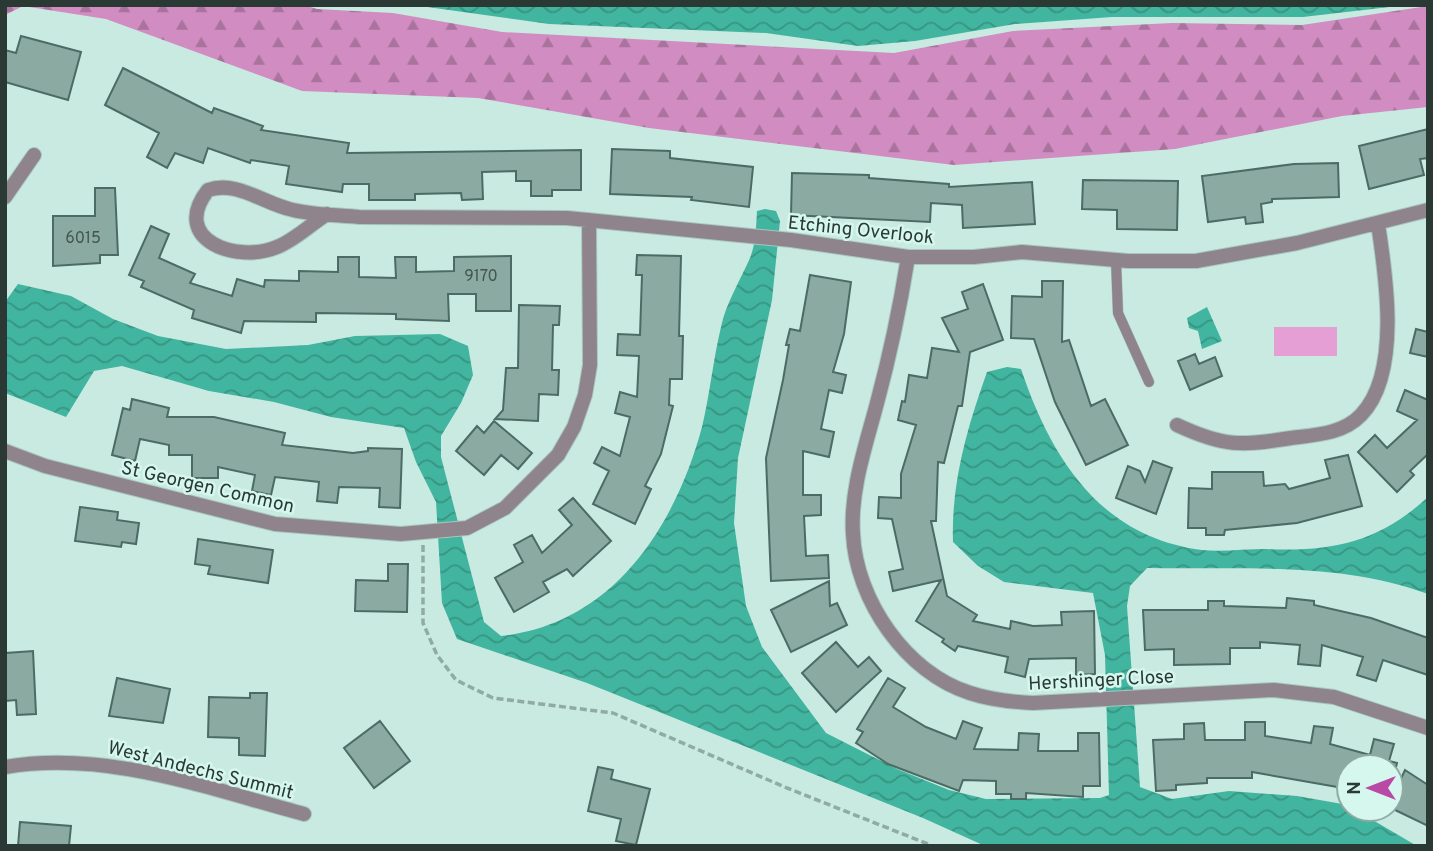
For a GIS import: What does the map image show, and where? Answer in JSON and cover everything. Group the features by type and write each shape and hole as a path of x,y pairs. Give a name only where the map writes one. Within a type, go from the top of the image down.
{"street":[{"path":"5,197 34,155"},
{"name":"Etching Overlook","path":"327,214 276,248 236,254 212,244 198,232 196,214 208,190 221,186 292,210 327,214 407,219 589,220 741,234 908,257 974,257 1021,252 1116,260 1196,261 1297,243 1428,211"},
{"name":"St Georgen Common","path":"5,451 45,466 275,524 401,534 467,528 505,508 558,455 574,427 585,395 590,365 589,220"},
{"path":"1177,425 1212,441 1238,444 1334,432 1360,417 1378,392 1385,356 1385,271 1378,224"},
{"name":"Hershinger Close","path":"908,257 898,322 858,478 852,534 862,581 882,620 906,654 968,693 1002,701 1033,704 1144,695 1274,690 1334,697 1428,727"},
{"name":"West Andechs Summit","path":"5,767 31,762 94,762 150,773 304,814"}],"lane":[{"path":"1116,260 1118,313 1149,382"}],"path":[{"path":"423,532 424,624 437,655 456,681 493,698 613,713 787,788 933,846"}],"shaded area":[{"path":"1274,327 1337,327 1337,356 1274,356"}],"green space":[{"path":"5,5 304,5 317,9 393,13 502,32 894,53 1013,31 1172,23 1302,25 1428,6 1428,107 1342,116 1175,149 954,165 649,128 478,98 302,91 106,19 23,6 5,15"}],"water":[{"path":"413,5 1407,5 1303,17 1112,17 1015,24 915,41 858,46 766,33 549,24"},
{"path":"757,211 776,211 780,221 772,300 738,458 734,523 746,606 762,647 826,733 897,769 949,790 986,799 1100,798 1109,795 1105,655 1093,593 1004,582 978,566 953,542 955,498 962,456 987,372 1007,367 1021,369 1048,433 1084,488 1108,510 1135,529 1166,542 1210,551 1290,550 1333,546 1353,541 1391,525 1428,497 1428,594 1394,583 1324,572 1253,568 1147,568 1130,586 1127,606 1140,787 1172,799 1229,791 1297,796 1335,803 1335,823 1378,823 1417,846 985,846 923,818 587,683 457,639 442,603 436,502 416,462 404,428 331,417 274,402 209,391 122,366 94,371 66,417 5,393 5,302 18,284 71,296 113,319 158,336 226,349 308,345 355,336 440,334 468,346 473,375 461,403 441,436 441,457 484,622 501,636 541,628 576,612 607,591 633,565 656,534 675,500 702,427 723,318 752,252"},
{"path":"1207,307 1222,341 1202,349 1198,331 1189,328 1187,318"}],"building":[{"path":"21,36 81,52 68,100 5,82 5,50 16,53"},
{"path":"123,68 212,113 214,108 263,126 261,130 349,143 347,153 581,150 581,190 552,190 552,196 531,196 531,181 516,181 516,171 482,172 483,199 462,200 461,193 415,194 415,200 369,200 369,184 343,184 342,192 286,184 289,166 251,160 250,163 208,148 203,163 175,153 167,168 147,157 159,133 105,105"},
{"path":"1428,129 1428,158 1420,159 1424,175 1369,189 1359,146"},
{"path":"612,149 670,151 670,158 753,167 749,207 691,200 692,197 610,194"},
{"path":"1338,163 1339,197 1272,199 1272,202 1261,204 1263,222 1246,224 1245,217 1208,222 1202,176 1294,164"},
{"path":"792,173 869,175 869,178 949,184 949,187 1032,182 1035,224 963,228 962,205 931,203 930,222 791,215"},
{"path":"1083,180 1178,181 1177,230 1117,229 1117,210 1082,209"},
{"path":"95,188 115,188 118,255 100,255 100,263 53,266 53,216 95,216"},
{"path":"151,226 169,234 159,258 195,274 190,283 232,296 237,279 264,287 265,280 299,281 299,271 338,272 338,257 359,257 359,277 396,278 395,257 416,257 416,272 454,271 454,257 511,256 511,311 476,311 476,294 448,294 449,321 396,319 396,314 316,313 316,322 244,321 241,333 192,318 194,310 141,287 144,281 129,275"},
{"path":"637,255 681,256 679,336 683,336 682,379 670,379 669,405 673,406 661,454 645,486 651,489 635,524 593,504 609,471 594,463 602,447 620,456 630,417 615,413 620,392 637,397 639,356 617,355 618,334 640,335 642,275 636,275"},
{"path":"810,275 851,282 844,334 833,372 846,375 842,393 829,390 821,429 834,432 829,457 803,451 803,495 821,495 821,515 804,516 806,556 828,555 829,578 771,581 766,458 783,380 789,345 786,345 790,329 800,331"},
{"path":"1042,281 1063,281 1062,342 1069,340 1091,406 1105,399 1128,445 1086,465 1055,402 1034,339 1011,338 1012,296 1042,297"},
{"path":"983,284 1003,340 970,352 962,406 958,406 944,463 938,462 936,521 931,521 947,596 977,615 973,621 1010,629 1011,621 1033,626 1062,625 1061,612 1094,611 1095,674 1076,675 1076,658 1029,659 1025,677 1005,672 1008,657 958,646 955,651 942,642 944,639 916,621 941,580 893,591 889,572 903,569 892,519 878,518 879,497 901,498 901,474 916,425 898,420 902,401 905,402 909,375 927,378 932,348 959,352 942,318 968,309 962,292"},
{"path":"519,305 560,306 559,325 553,325 552,370 559,370 558,395 539,394 538,421 495,419 503,410 506,368 518,368"},
{"path":"1416,329 1428,332 1428,357 1410,353"},
{"path":"1195,354 1199,364 1215,357 1222,376 1190,390 1178,361"},
{"path":"1405,390 1428,400 1428,454 1410,471 1414,475 1397,492 1358,452 1375,435 1387,448 1417,420 1397,411"},
{"path":"132,399 169,408 167,417 214,417 285,433 282,445 353,453 368,451 368,448 402,449 400,508 379,507 380,488 339,487 337,503 317,501 319,482 275,477 271,495 252,491 255,475 218,467 218,478 192,478 192,455 169,455 169,445 140,439 135,461 112,455 123,408 130,410"},
{"path":"494,421 532,453 518,469 501,455 484,475 456,451 477,426 484,433"},
{"path":"1348,455 1362,506 1297,523 1225,530 1224,535 1206,535 1206,528 1188,528 1189,488 1212,489 1212,472 1263,472 1264,486 1285,484 1289,489 1330,478 1325,460"},
{"path":"1153,461 1172,468 1156,514 1116,498 1128,466 1140,471 1145,482"},
{"path":"573,498 611,541 573,576 567,569 543,582 549,592 514,612 495,578 523,562 514,545 532,535 542,553 572,525 559,510"},
{"path":"80,507 118,512 117,520 139,523 136,544 122,542 121,547 75,541"},
{"path":"198,539 273,550 268,583 208,574 210,566 195,564"},
{"path":"388,564 408,564 407,612 355,611 356,580 388,581"},
{"path":"829,581 830,606 837,603 847,625 791,652 771,610"},
{"path":"1287,598 1314,601 1314,605 1371,618 1428,638 1428,675 1383,660 1376,681 1357,675 1363,657 1322,645 1320,666 1298,664 1300,645 1260,642 1260,648 1230,648 1230,664 1174,665 1174,649 1145,650 1143,610 1208,610 1208,601 1224,601 1224,606 1286,608"},
{"path":"836,642 858,667 869,657 881,671 836,712 802,673"},
{"path":"33,651 36,714 17,715 16,700 5,701 6,653"},
{"path":"117,678 170,689 163,723 109,716"},
{"path":"888,678 905,688 893,707 926,727 956,739 963,721 982,728 974,749 1018,750 1019,733 1039,734 1038,751 1078,751 1078,733 1099,733 1100,786 1083,786 1083,797 1026,793 1026,799 1011,799 1011,794 996,794 996,781 963,780 959,791 888,764 856,743 863,732 857,729"},
{"path":"250,693 267,693 265,756 239,755 239,738 208,737 209,697 250,698"},
{"path":"380,721 410,761 374,788 344,748"},
{"path":"1245,722 1265,722 1265,736 1311,743 1314,726 1333,728 1330,744 1363,753 1335,753 1335,787 1252,772 1252,778 1207,778 1207,783 1176,785 1176,790 1156,791 1153,740 1184,739 1184,724 1204,723 1205,740 1245,740"},
{"path":"1374,739 1394,744 1391,753 1370,753"},
{"path":"598,767 613,770 611,779 650,789 636,845 616,841 621,819 588,811"},
{"path":"1405,770 1428,785 1428,826 1405,815"},
{"path":"20,822 71,826 69,846 18,846"}]}
